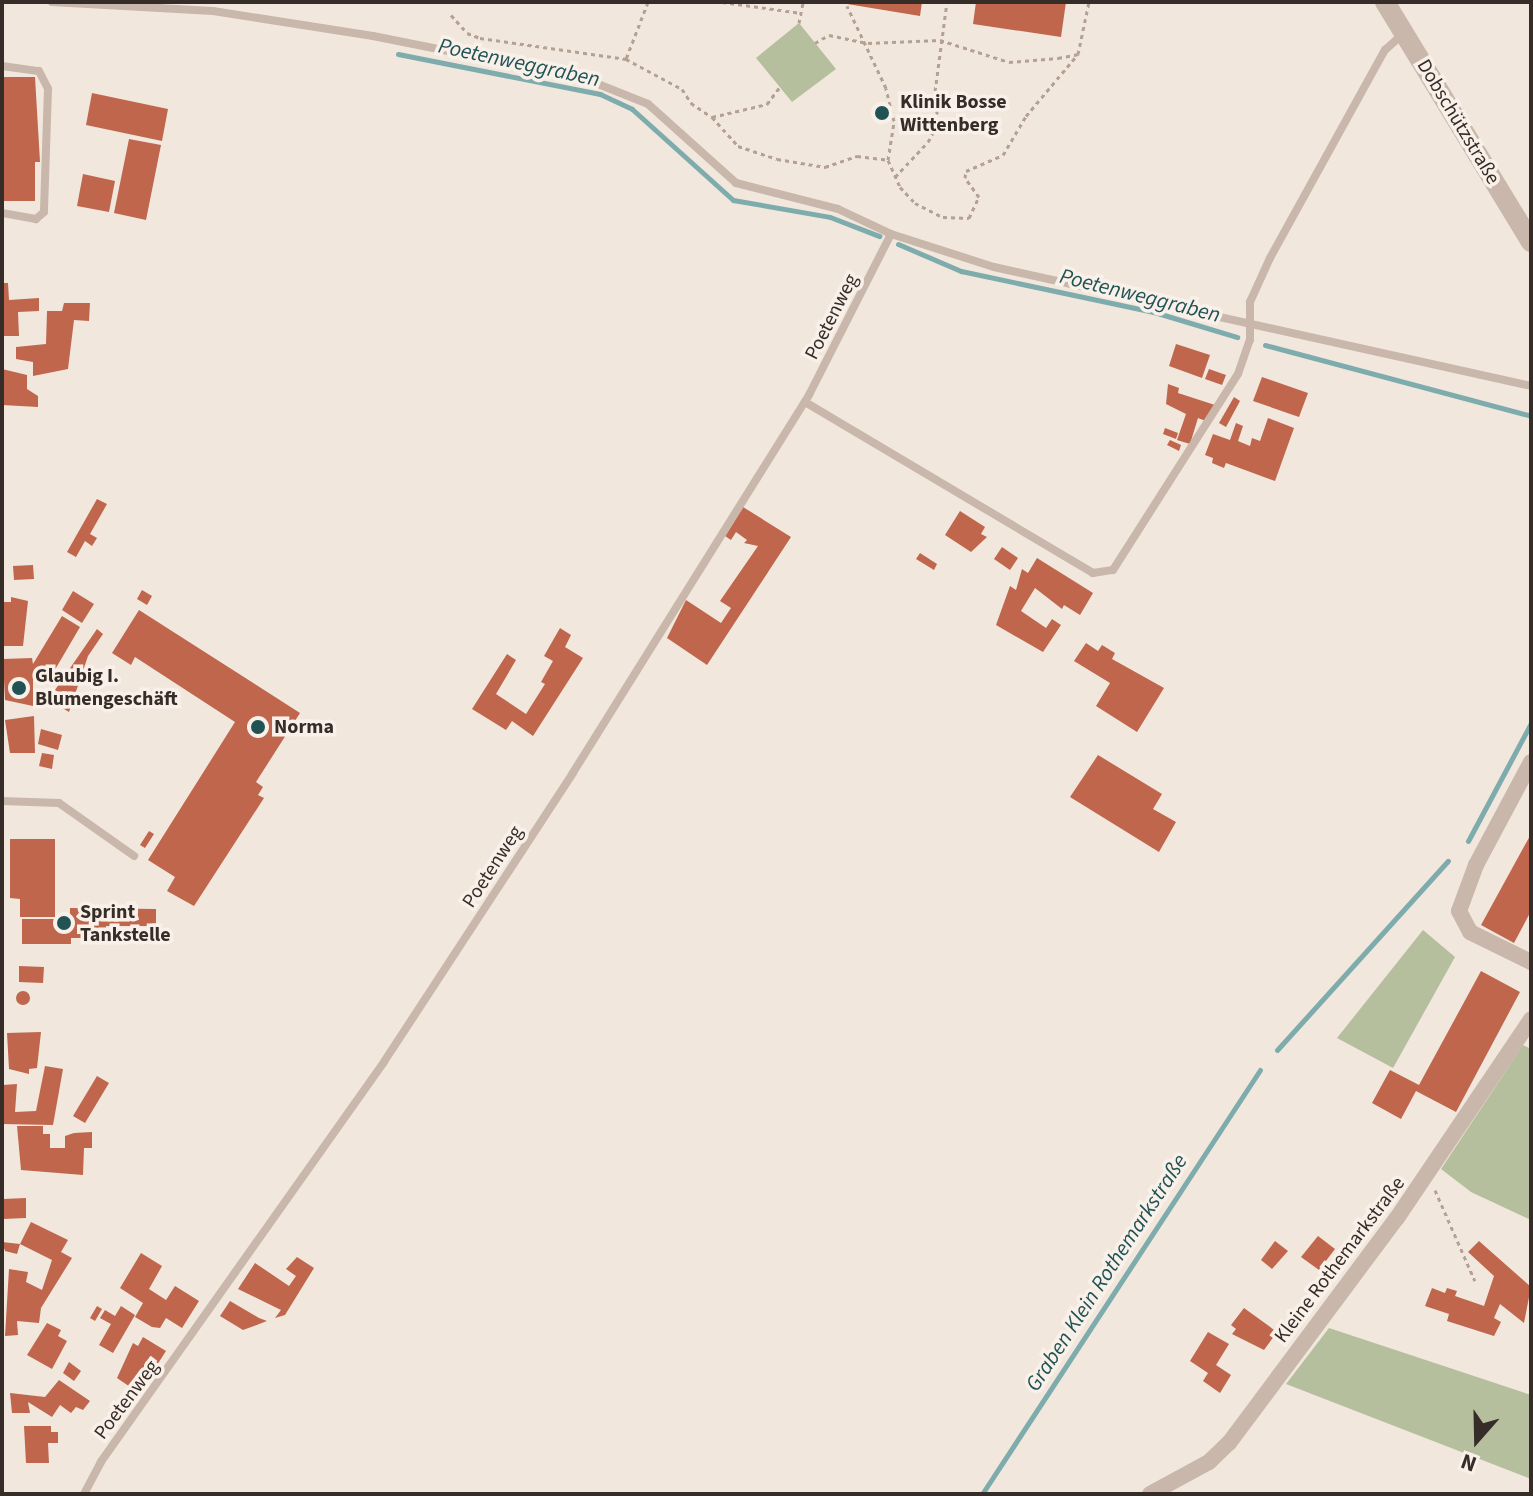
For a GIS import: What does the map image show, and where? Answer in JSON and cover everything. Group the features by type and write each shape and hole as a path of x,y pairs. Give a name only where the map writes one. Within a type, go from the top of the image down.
{"street":[{"name":"Dobschützstraße","path":"1385,2 1531,242"},
{"path":"1531,762 1476,865 1459,911 1470,932 1531,962"},
{"name":"Kleine Rothemarkstraße","path":"1150,1494 1209,1462 1229,1443 1427,1177 1531,1019"}],"lane":[{"path":"52,2 213,11 373,36 583,78 648,104 736,183 838,209 891,234 994,267 1531,386"},
{"path":"805,402 1101,575 1113,570 1209,424 1246,357 1250,302 1270,258 1385,50 1404,34"},
{"path":"2,66 39,71 48,89 44,212 36,219 2,213"},
{"name":"Poetenweg","path":"84,1494 422,1005 805,402 891,234"},
{"path":"2,801 59,803 134,856"}],"path":[{"path":"626,59 648,2"},
{"path":"722,2 801,13"},
{"path":"799,23 803,2"},
{"path":"895,177 935,133 940,40 947,2"},
{"path":"847,6 849,20 868,43 894,121 888,160 895,177 915,203 943,217 969,218 979,197 965,178 966,171 1003,155 1026,116 1078,54 1089,2"},
{"path":"451,15 467,33 480,38 626,59 682,89 691,103 712,117 738,146 777,159 825,167 857,156 888,160"},
{"path":"815,43 829,35 868,43 940,40 1009,62 1078,54"},
{"path":"712,117 767,104 780,87"},
{"path":"1427,1177 1475,1281"}],"green space":[{"path":"799,23 836,69 792,102 756,58"},
{"path":"1423,930 1455,957 1393,1068 1337,1038"},
{"path":"1523,1045 1531,1049 1531,1220 1471,1192 1441,1169"},
{"path":"1329,1328 1531,1395 1531,1479 1286,1384"}],"building":[{"path":"835,2 922,2 920,16"},
{"path":"976,2 1066,2 1061,37 973,24"},
{"path":"2,77 35,77 40,162 35,162 35,201 2,201"},
{"path":"92,93 168,109 162,141 86,125"},
{"path":"129,139 161,145 146,220 114,213"},
{"path":"83,174 115,181 109,212 77,206"},
{"path":"2,283 8,283 9,300 39,298 39,311 18,312 19,336 2,336"},
{"path":"64,303 90,303 89,321 74,320 68,369 33,376 33,362 16,359 16,347 46,344 47,311 62,311"},
{"path":"1176,344 1210,355 1202,378 1169,366"},
{"path":"2,369 27,375 27,389 38,396 38,407 2,405"},
{"path":"1209,369 1226,375 1222,385 1205,379"},
{"path":"1262,377 1308,393 1299,417 1253,401"},
{"path":"1168,384 1179,388 1178,393 1215,405 1206,421 1198,418 1190,444 1177,440 1186,414 1166,404"},
{"path":"1234,397 1240,401 1226,427 1219,423"},
{"path":"1268,418 1294,428 1275,481 1226,463 1224,468 1212,463 1213,458 1205,455 1213,434 1230,440 1236,423 1243,426 1238,441 1250,446 1252,438 1260,441"},
{"path":"1165,428 1178,433 1176,439 1163,434"},
{"path":"1170,440 1181,445 1179,451 1167,445"},
{"path":"97,499 107,504 90,534 97,538 92,546 85,541 76,557 67,552"},
{"path":"743,507 791,537 707,665 667,638 686,600 721,623 731,608 720,601 758,546 744,543 747,540 736,532 731,540 725,536"},
{"path":"960,511 985,527 981,534 987,537 971,552 945,535"},
{"path":"1002,547 1018,558 1010,570 994,559"},
{"path":"920,553 937,564 934,570 916,559"},
{"path":"1037,558 1093,593 1080,615 1064,605 1062,609 1035,588 1021,611 1046,628 1052,619 1061,625 1043,652 996,625 1010,586 1016,590 1022,569 1028,573"},
{"path":"33,565 34,579 14,580 13,566"},
{"path":"142,590 152,596 147,605 137,599"},
{"path":"73,591 94,604 82,623 62,610"},
{"path":"11,597 28,601 23,646 2,646 2,602 11,602"},
{"path":"139,610 300,713 256,782 263,787 258,795 264,798 194,906 167,891 175,877 148,860 235,722 135,657 131,665 112,653"},
{"path":"62,616 80,627 46,685 33,676 33,706 5,700 3,659 32,658 33,664"},
{"path":"560,628 571,635 565,647 583,658 533,736 512,721 506,730 472,709 507,654 516,660 496,694 526,714 545,684 541,682 553,661 544,656"},
{"path":"97,629 103,634 88,656 69,712 59,706 63,695 55,690"},
{"path":"1086,643 1098,651 1102,645 1115,653 1112,659 1164,688 1137,732 1096,706 1110,683 1074,661"},
{"path":"34,716 35,753 10,753 5,720"},
{"path":"41,729 62,735 58,750 38,744"},
{"path":"42,753 54,755 52,769 39,766"},
{"path":"1098,755 1162,794 1153,809 1176,822 1159,852 1070,797"},
{"path":"149,831 154,834 145,848 140,845"},
{"path":"1531,834 1531,911 1514,943 1481,925"},
{"path":"10,839 55,839 55,917 20,917 20,899 10,898"},
{"name":"Sprint Tankstelle","path":"70,908 156,909 156,926 106,926 106,938 71,938 71,944 22,944 22,919 70,919"},
{"path":"19,966 44,967 43,983 19,982"},
{"path":"1481,971 1520,992 1456,1112 1416,1091 1401,1119 1372,1103 1390,1070 1419,1085"},
{"path":"23,991 30,998 23,1005 16,998"},
{"path":"41,1032 37,1068 29,1069 29,1074 9,1069 7,1033"},
{"path":"45,1066 63,1069 53,1125 2,1124 2,1085 17,1084 15,1112 36,1111"},
{"path":"97,1076 109,1083 85,1123 73,1116"},
{"path":"17,1126 43,1126 43,1134 50,1134 50,1148 65,1148 65,1136 92,1132 92,1148 84,1148 83,1175 21,1170"},
{"path":"26,1198 26,1218 3,1219 3,1199"},
{"path":"31,1222 68,1240 61,1252 72,1258 41,1308 39,1323 17,1321 18,1335 5,1336 9,1269 28,1272 26,1282 42,1290 52,1260 20,1244"},
{"path":"1318,1236 1335,1249 1319,1270 1301,1257"},
{"path":"1275,1241 1288,1251 1272,1269 1261,1260"},
{"path":"1479,1241 1531,1287 1524,1323 1500,1304 1494,1318 1501,1322 1494,1336 1447,1321 1449,1314 1425,1306 1432,1288 1445,1293 1447,1288 1457,1291 1455,1296 1484,1306 1494,1276 1468,1252"},
{"path":"2,1242 20,1244 17,1254 5,1251"},
{"path":"141,1253 162,1266 149,1289 166,1300 175,1286 199,1301 182,1328 166,1318 160,1328 135,1317 143,1303 120,1288"},
{"path":"297,1257 314,1268 285,1315 275,1318 281,1310 238,1289 255,1263 289,1286 296,1276 286,1269"},
{"path":"230,1301 267,1321 243,1330 220,1316"},
{"path":"97,1306 102,1309 95,1321 90,1318"},
{"path":"121,1306 135,1315 113,1353 99,1345 111,1324 100,1318 105,1310 115,1316"},
{"path":"1244,1308 1277,1332 1264,1350 1232,1334 1236,1329 1231,1325"},
{"path":"47,1323 61,1330 58,1336 67,1341 52,1369 27,1355"},
{"path":"1208,1332 1229,1344 1216,1365 1231,1375 1220,1393 1203,1381 1208,1373 1190,1361"},
{"path":"143,1337 166,1351 139,1393 117,1378 133,1343 138,1346"},
{"path":"69,1362 81,1371 74,1381 63,1373"},
{"path":"59,1380 90,1401 83,1410 76,1407 71,1413 60,1405 52,1417 28,1402 30,1413 12,1413 10,1393 45,1397"},
{"path":"24,1426 51,1426 51,1432 58,1432 58,1443 48,1443 49,1463 26,1463"}],"waterway":[{"name":"Poetenweggraben","path":"398,54 600,94 632,109 733,200 830,217 879,236"},
{"name":"Poetenweggraben","path":"898,244 961,271 1154,312 1237,337"},
{"name":"Poetenweggraben","path":"1265,345 1531,416"},
{"name":"Graben Klein Rothemarkstraße","path":"1468,841 1531,723"},
{"path":"1277,1050 1448,861"},
{"name":"Graben Klein Rothemarkstraße","path":"982,1494 1260,1070"}],"place":[{"name":"Klinik Bosse Wittenberg","path":"882,113"},
{"name":"Glaubig I. Blumengeschäft","path":"19,688"},
{"name":"Norma","path":"258,727"},
{"name":"Sprint Tankstelle","path":"64,923"}]}
